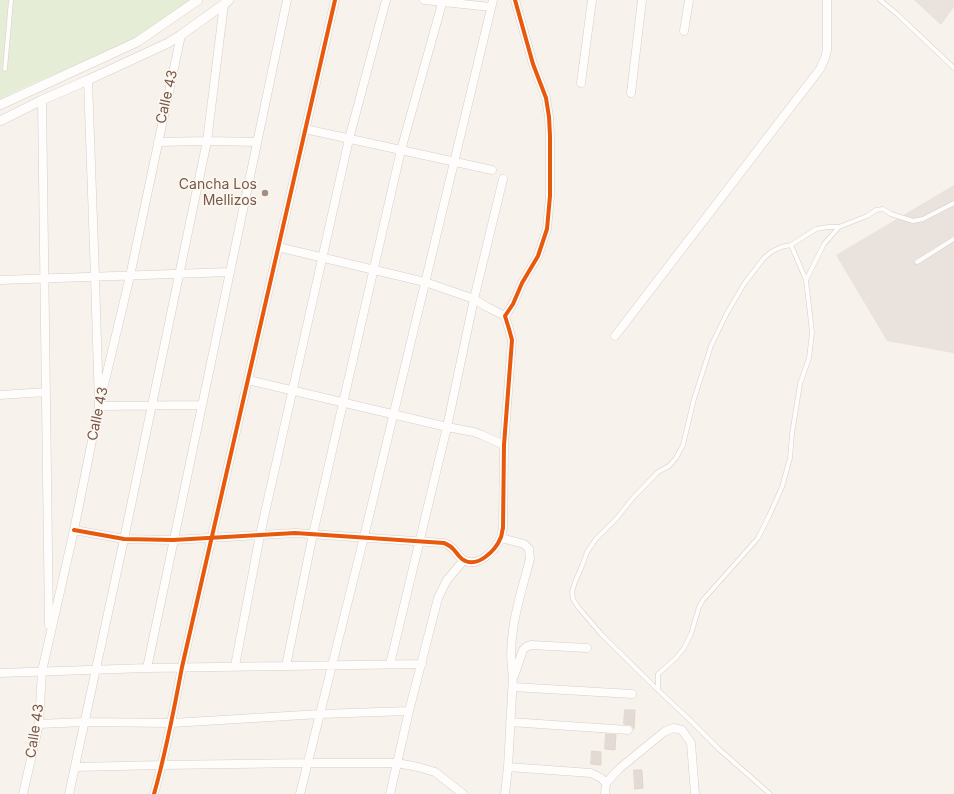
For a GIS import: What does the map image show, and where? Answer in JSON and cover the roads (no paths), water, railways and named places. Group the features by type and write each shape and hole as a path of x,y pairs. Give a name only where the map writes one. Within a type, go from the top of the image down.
{"street":[{"path":"0,105 137,42 198,0"},
{"path":"147,668 287,0"},
{"path":"154,794 162,765 166,741 172,723 182,667 335,0"},
{"path":"235,666 260,535 350,139 386,0"},
{"path":"300,794 364,538 492,4 424,0"},
{"path":"505,316 513,304 522,283 538,256 547,229 550,196 550,136 546,98 533,64 515,0"},
{"path":"581,83 592,0"},
{"path":"631,93 642,0"},
{"path":"684,31 689,0"},
{"path":"615,336 820,69 827,50 827,0"},
{"path":"286,666 313,534 400,150 443,1"},
{"path":"0,121 42,100 161,46 181,35 227,2"},
{"path":"69,794 207,141 227,2"},
{"name":"Calle 43","path":"23,794 40,724 42,671 74,530 99,406 130,276 181,35"},
{"path":"88,80 99,406 202,405"},
{"path":"42,100 49,639"},
{"path":"306,129 492,170"},
{"path":"158,142 257,142"},
{"path":"390,664 447,428 474,299 503,179"},
{"path":"74,530 124,539 174,540 295,533 420,541 444,543 451,546 464,560 472,562 480,560 491,552 500,538 503,528 504,445 512,340 505,316 474,299 425,282 278,247"},
{"path":"0,280 230,272"},
{"path":"248,380 447,428 478,434 504,445"},
{"path":"0,395 46,392"},
{"path":"500,538 524,544 529,549 530,559 513,631 511,663 514,676"},
{"path":"390,794 409,711 438,598 447,580 464,560"},
{"path":"505,794 514,676 522,650 531,645 587,648"},
{"path":"0,673 182,667 422,664"},
{"path":"513,687 632,694"},
{"path":"40,724 84,722 172,723 320,714 409,711"},
{"path":"510,722 628,730"},
{"path":"604,781 664,732 673,728 682,730 691,743 695,794"},
{"path":"75,767 397,763 435,772 463,794"},
{"path":"508,767 592,773 604,781"},
{"path":"604,781 604,794"}],"lane":[{"path":"880,0 898,14 954,68"},
{"path":"5,69 10,1"},
{"path":"770,794 720,750 602,635 573,599 572,592 575,582 587,552 596,539 658,472 669,466 676,458 683,445 694,399 711,346 727,313 744,284 764,258 771,252 781,247 791,245 816,229 828,226 839,226 866,216 876,210 883,209 891,214 913,221 923,219 954,203"},
{"path":"806,280 824,244 839,226"},
{"path":"917,262 954,239"},
{"path":"658,690 658,674 676,658 684,648 691,634 699,607 703,600 758,538 782,487 790,458 792,434 800,384 809,358 812,333 806,280 791,245"}],"place":[{"name":"Cancha Los Mellizos","path":"265,193"}]}
